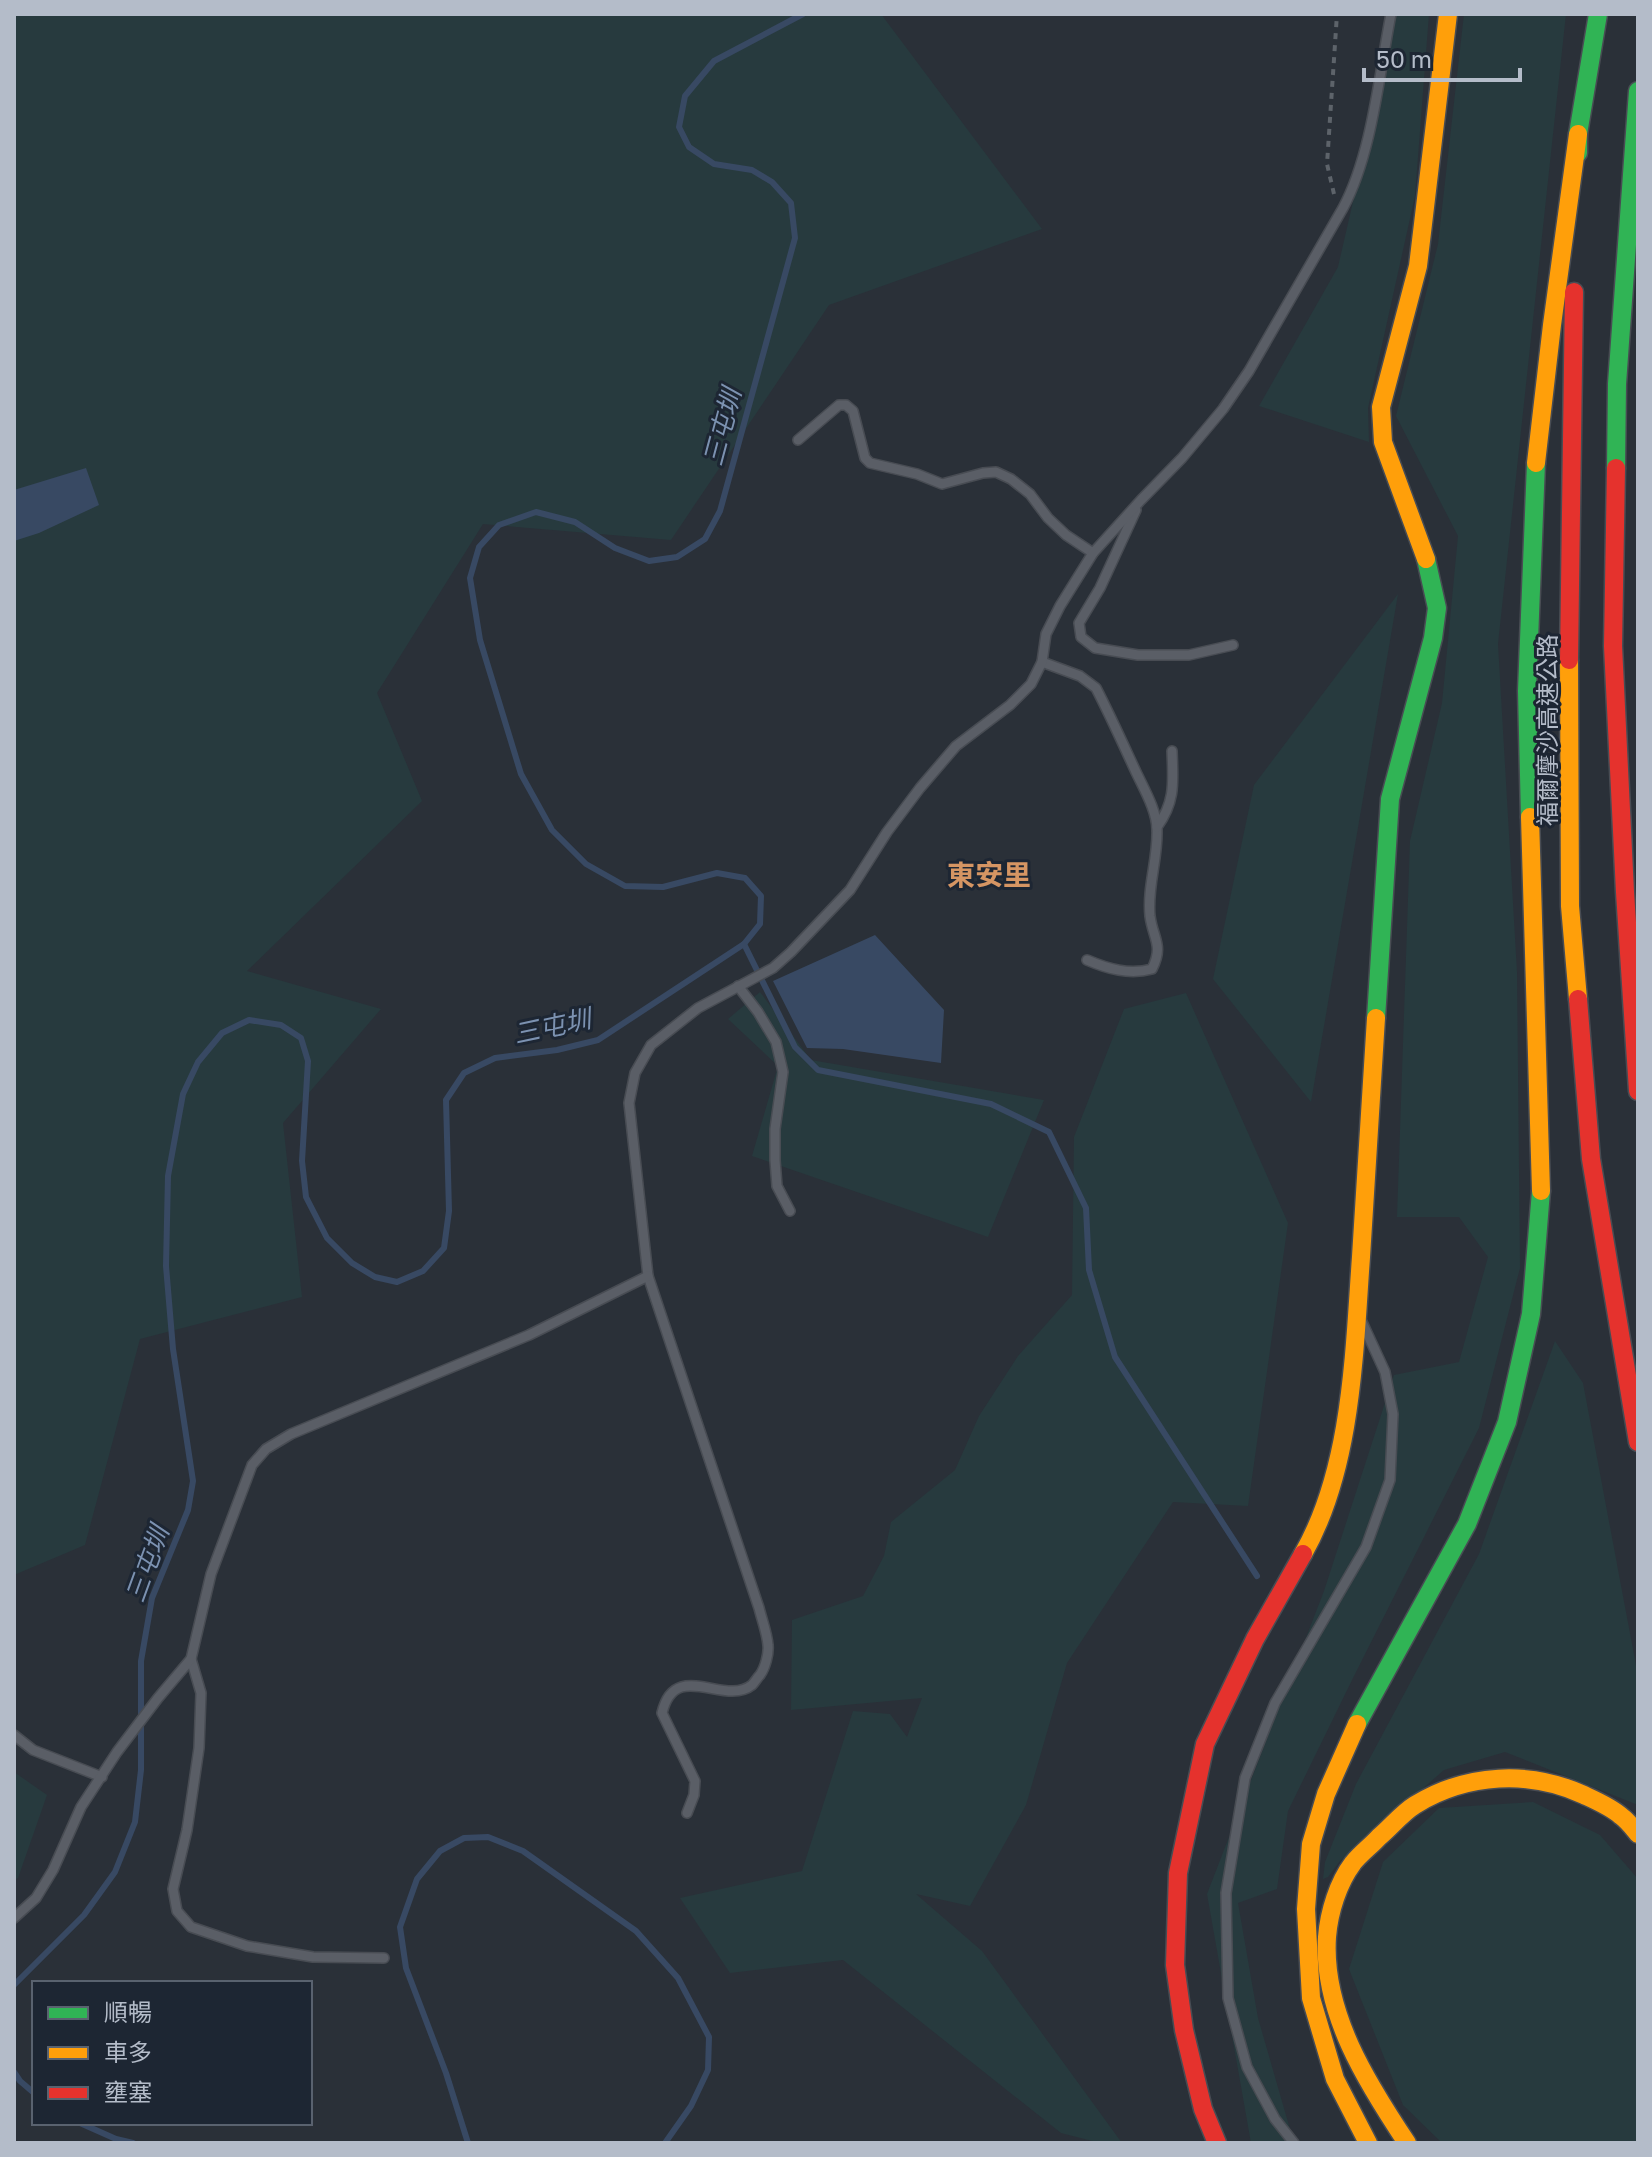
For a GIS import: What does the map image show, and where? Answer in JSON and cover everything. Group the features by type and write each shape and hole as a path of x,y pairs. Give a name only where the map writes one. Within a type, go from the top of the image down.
{"main road":[{"path":"1217,2143 1203,2109 1184,2030 1175,1965 1178,1873 1205,1744 1255,1639 1313,1537 1329,1498 1349,1405 1390,799 1433,638 1437,608 1429,568 1383,442 1381,407 1418,266 1448,14"},
{"name":"福爾摩沙高速公路","path":"1598,14 1578,134 1569,576 1570,906 1591,1159 1638,1442"},
{"path":"1638,91 1617,384 1613,646 1638,1091"},
{"path":"1368,2143 1335,2079 1311,1998 1306,1909 1311,1844 1326,1794 1357,1723 1467,1524 1507,1422 1531,1314 1541,1186 1527,691 1534,483 1578,134"},
{"path":"1407,2143 1357,2060 1335,2002 1327,1963 1327,1937 1334,1901 1353,1864 1412,1807 1454,1787 1498,1777 1535,1778 1578,1793 1619,1814 1638,1834"}],"lane":[{"path":"687,1813 694,1795 695,1781 662,1713 666,1698 675,1688 700,1686 731,1691 751,1686 764,1670 768,1647 759,1608 648,1276 629,1103 635,1073 651,1045 698,1008 773,968 791,952 850,890 887,832 956,746 1010,705 1031,684 1042,662 1046,634 1093,553 1182,458 1223,409 1249,371 1343,208 1354,187 1365,147 1391,14"},
{"path":"798,440 839,405 846,405 853,411 865,458 870,463 917,474 942,484 996,472 1030,494 1066,535 1093,553"},
{"path":"1141,500 1100,588 1079,623 1081,637 1095,648 1138,655 1189,655 1233,645"},
{"path":"1042,662 1080,676 1096,688 1149,800 1157,827 1150,918 1158,943 1158,957 1152,969 1138,973 1108,969 1087,960"},
{"path":"1157,827 1167,814 1173,794 1172,751"},
{"path":"738,986 776,1042 783,1072 775,1129 775,1160 777,1186 790,1211"},
{"path":"14,1918 36,1898 53,1870 81,1807 117,1752 191,1659 211,1574 252,1465 266,1449 291,1434 529,1335 648,1276"},
{"path":"1294,2143 1275,2119 1247,2067 1228,1998 1226,1893 1245,1778 1275,1703 1366,1547 1390,1480 1393,1414 1385,1372 1357,1312"},
{"path":"191,1659 201,1693 199,1748 187,1830 173,1889 177,1911 191,1927 247,1946 313,1957 384,1958"},
{"path":"14,1735 33,1750 102,1777"}],"path":[{"path":"1337,14 1327,164 1332,190 1343,208"}],"green space":[{"path":"14,14 881,14 1042,229 829,305 671,540 483,524 377,693 422,801 247,971 381,1009 283,1123 302,1297 140,1339 85,1545 14,1575"},
{"path":"1396,14 1429,14 1415,196 1368,408 1369,442 1259,406 1338,267"},
{"path":"1464,14 1566,14 1498,644 1517,972 1520,1268 1479,1428 1288,1811 1277,1889 1238,1903 1258,2018 1294,2143 1251,2143 1207,1894 1324,1591 1394,1375 1459,1362 1488,1257 1459,1217 1397,1217 1410,841 1442,703 1458,536 1396,416 1438,244"},
{"path":"1398,594 1311,1102 1213,979 1254,785"},
{"path":"760,992 811,1060 1044,1100 988,1237 752,1156 778,1066 728,1019"},
{"path":"1186,993 1288,1223 1248,1506 1173,1502 1067,1663 1026,1805 970,1906 916,1894 982,1951 1122,2143 1100,2143 1061,2133 843,1960 730,1973 680,1898 802,1871 853,1711 890,1714 907,1737 922,1698 791,1710 792,1620 863,1596 884,1556 891,1522 955,1470 979,1416 1018,1356 1072,1295 1074,1137 1124,1009"},
{"path":"1555,1341 1583,1383 1638,1676 1638,1805 1505,1752 1444,1770 1323,1879 1325,1862 1356,1784 1479,1554"},
{"path":"14,1772 47,1795 18,1878 14,1880"},
{"path":"1533,1802 1600,1835 1638,1879 1638,2143 1442,2143 1403,2105 1349,1969 1383,1862 1439,1808"}],"water":[{"path":"86,468 99,505 14,541 14,490"},
{"path":"875,935 944,1010 941,1063 843,1049 807,1048 773,981"}],"waterway":[{"name":"三屯圳","path":"14,1985 84,1915 115,1872 135,1822 141,1770 141,1661 152,1598 188,1510 193,1481 173,1349 166,1266 168,1176 183,1094 198,1062 222,1033 249,1020 281,1025 301,1038 308,1061 302,1161 306,1197 327,1238 352,1263 375,1277 397,1282 423,1271 444,1248 449,1211 446,1100 464,1073 495,1058 557,1050 598,1040 744,944 760,924 761,896 745,878 717,873 663,887 625,886 586,864 552,830 521,774 480,640 470,578 479,547 499,525 536,512 575,522 615,548 649,561 677,557 705,539 720,511 795,238 791,203 772,182 752,170 714,164 689,147 679,127 685,96 714,61 803,14"},
{"path":"744,944 795,1047 818,1070 991,1104 1049,1132 1086,1208 1089,1270 1115,1357 1257,1576"},
{"name":"三屯圳","path":"468,2143 446,2073 406,1968 400,1927 417,1879 440,1851 464,1838 488,1837 523,1851 636,1931 678,1978 709,2037 708,2070 691,2106 665,2143"},
{"name":"三屯圳","path":"14,2072 32,2091"},
{"name":"三屯圳","path":"84,2125 133,2143"}],"traffic: fast":[{"path":"1578,153 1578,134 1598,14"},
{"path":"1616,468 1617,384 1638,91"},
{"path":"1530,817 1527,691 1536,463"},
{"path":"1376,1018 1390,799 1433,638 1437,608 1426,559"},
{"path":"1357,1724 1467,1524 1507,1422 1531,1314 1541,1191"}],"traffic: slow":[{"path":"1426,559 1383,442 1381,407 1418,266 1448,14"},
{"path":"1536,463 1578,134"},
{"path":"1569,660 1570,906 1578,999"},
{"path":"1530,817 1541,1191"},
{"path":"1303,1554 1332,1485 1348,1410 1356,1332 1376,1018"},
{"path":"1357,1724 1326,1794 1311,1844 1306,1909 1311,1998 1335,2079 1368,2143"},
{"path":"1407,2143 1350,2046 1332,1992 1327,1965 1328,1927 1339,1889 1353,1863 1415,1805 1435,1794 1477,1781 1521,1779 1563,1787 1604,1804 1638,1834"}],"traffic: jam":[{"path":"1569,660 1574,292"},
{"path":"1616,468 1613,646 1638,1091"},
{"path":"1578,999 1591,1159 1638,1442"},
{"path":"1217,2143 1203,2109 1184,2030 1175,1965 1178,1873 1205,1744 1255,1639 1303,1554"}],"district":[{"name":"東安里","path":"989,874"}]}
